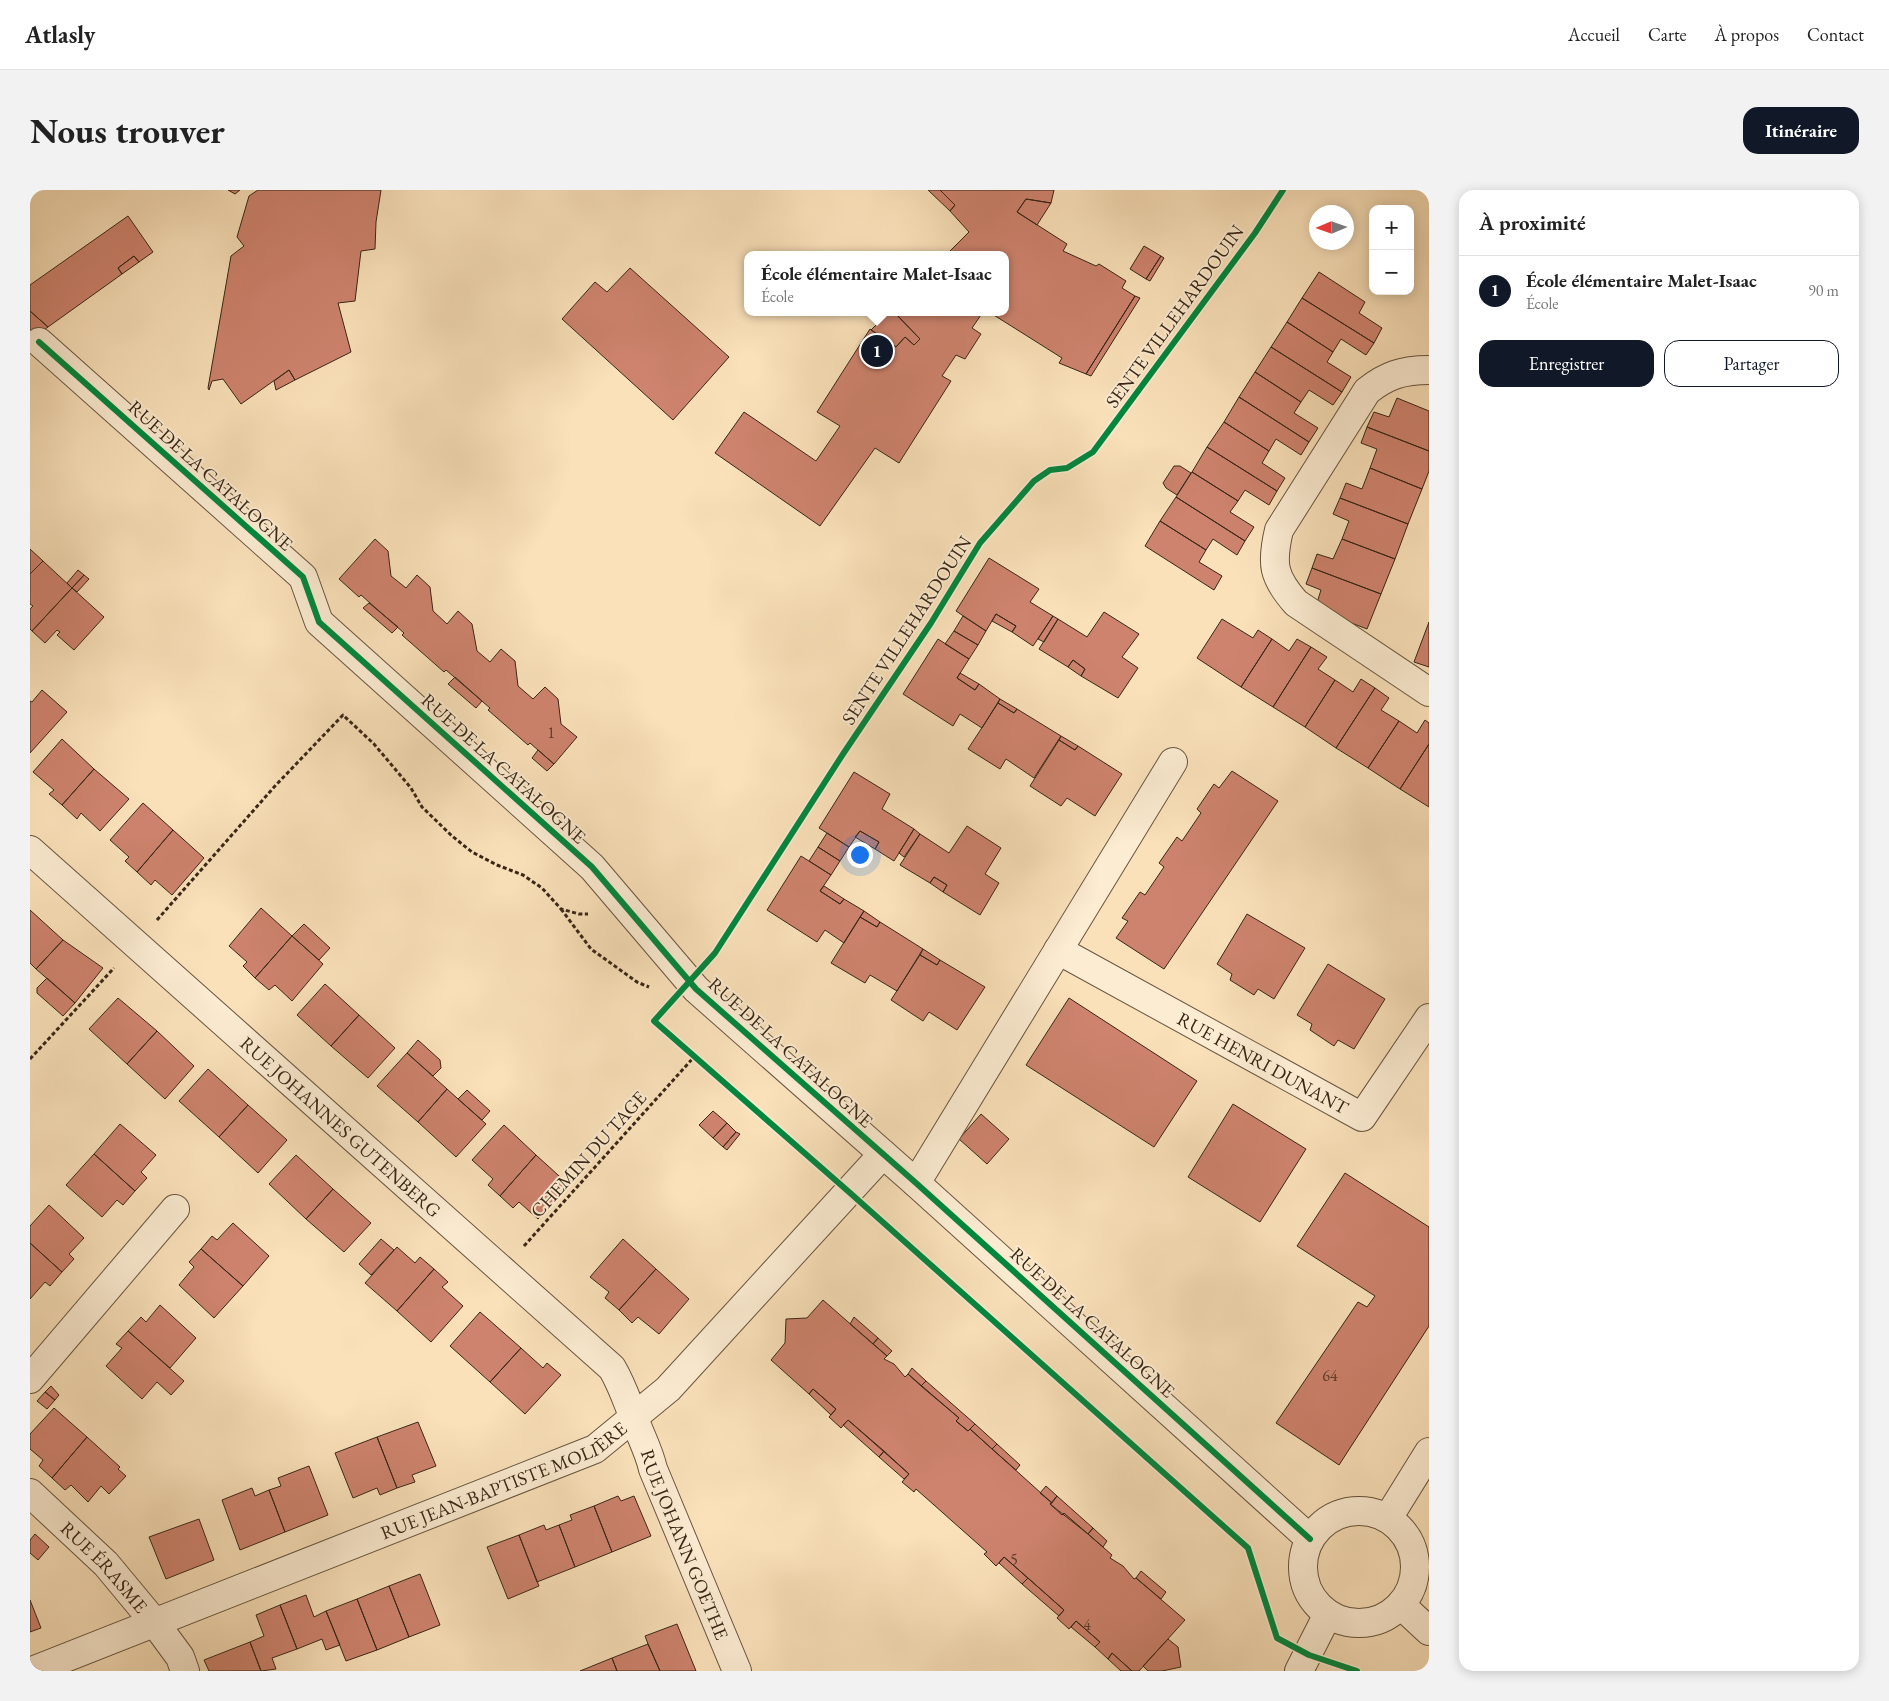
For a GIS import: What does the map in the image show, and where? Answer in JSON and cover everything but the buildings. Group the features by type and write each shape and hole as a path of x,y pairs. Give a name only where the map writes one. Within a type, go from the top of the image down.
{"street":[{"name":"RUE DE LA CATALOGNE","path":"39,342 303,577 319,622 592,866 696,989 916,1183 1310,1539"},
{"path":"1429,370 1412,370 1396,374 1380,380 1367,391 1279,530 1274,551 1275,571 1282,588 1296,603 1429,692"},
{"path":"916,1183 1173,762"},
{"name":"RUE JOHANNES GUTENBERG","path":"30,850 612,1368 622,1386 633,1417"},
{"name":"RUE HENRI DUNANT","path":"1058,950 1362,1117 1429,1018"},
{"name":"RUE JEAN-BAPTISTE MOLIÈRE","path":"32,1671 595,1449 668,1389 883,1154"},
{"path":"30,1378 175,1209"},
{"name":"RUE JOHANN GOETHE","path":"633,1417 737,1671"},
{"path":"1388,1518 1429,1452"},
{"name":"RUE ÉRASME","path":"30,1493 106,1564 155,1623 180,1657 185,1671"},
{"path":"1353,1511 1371,1512 1388,1518 1400,1529 1410,1543 1415,1559 1415,1576 1410,1592 1401,1605 1388,1615 1374,1622 1358,1624 1342,1621 1328,1614 1316,1603 1307,1588 1303,1572 1304,1555 1310,1539 1321,1525 1336,1515 1353,1511"},
{"path":"1401,1605 1429,1631"},
{"path":"1299,1671 1328,1614"}],"path":[{"path":"30,1059 136,944 275,786 343,715 374,744 411,788 422,807 452,836 472,852 497,865 523,875 542,888 561,909 591,950 637,982 653,988"},
{"path":"561,909 579,914 634,915"}],"cycle path":[{"name":"SENTE VILLEHARDOUIN","path":"1283,190 1255,233 1093,452 1067,468 1050,470 1034,481 980,543 931,623 843,754 715,953 654,1021 1248,1548 1277,1638 1309,1655 1357,1671"},
{"path":"39,342 303,577 319,622 592,867 696,989 916,1183 1310,1539"}],"place":[{"name":"École élémentaire Malet-Isaac","path":"877,351"}]}
